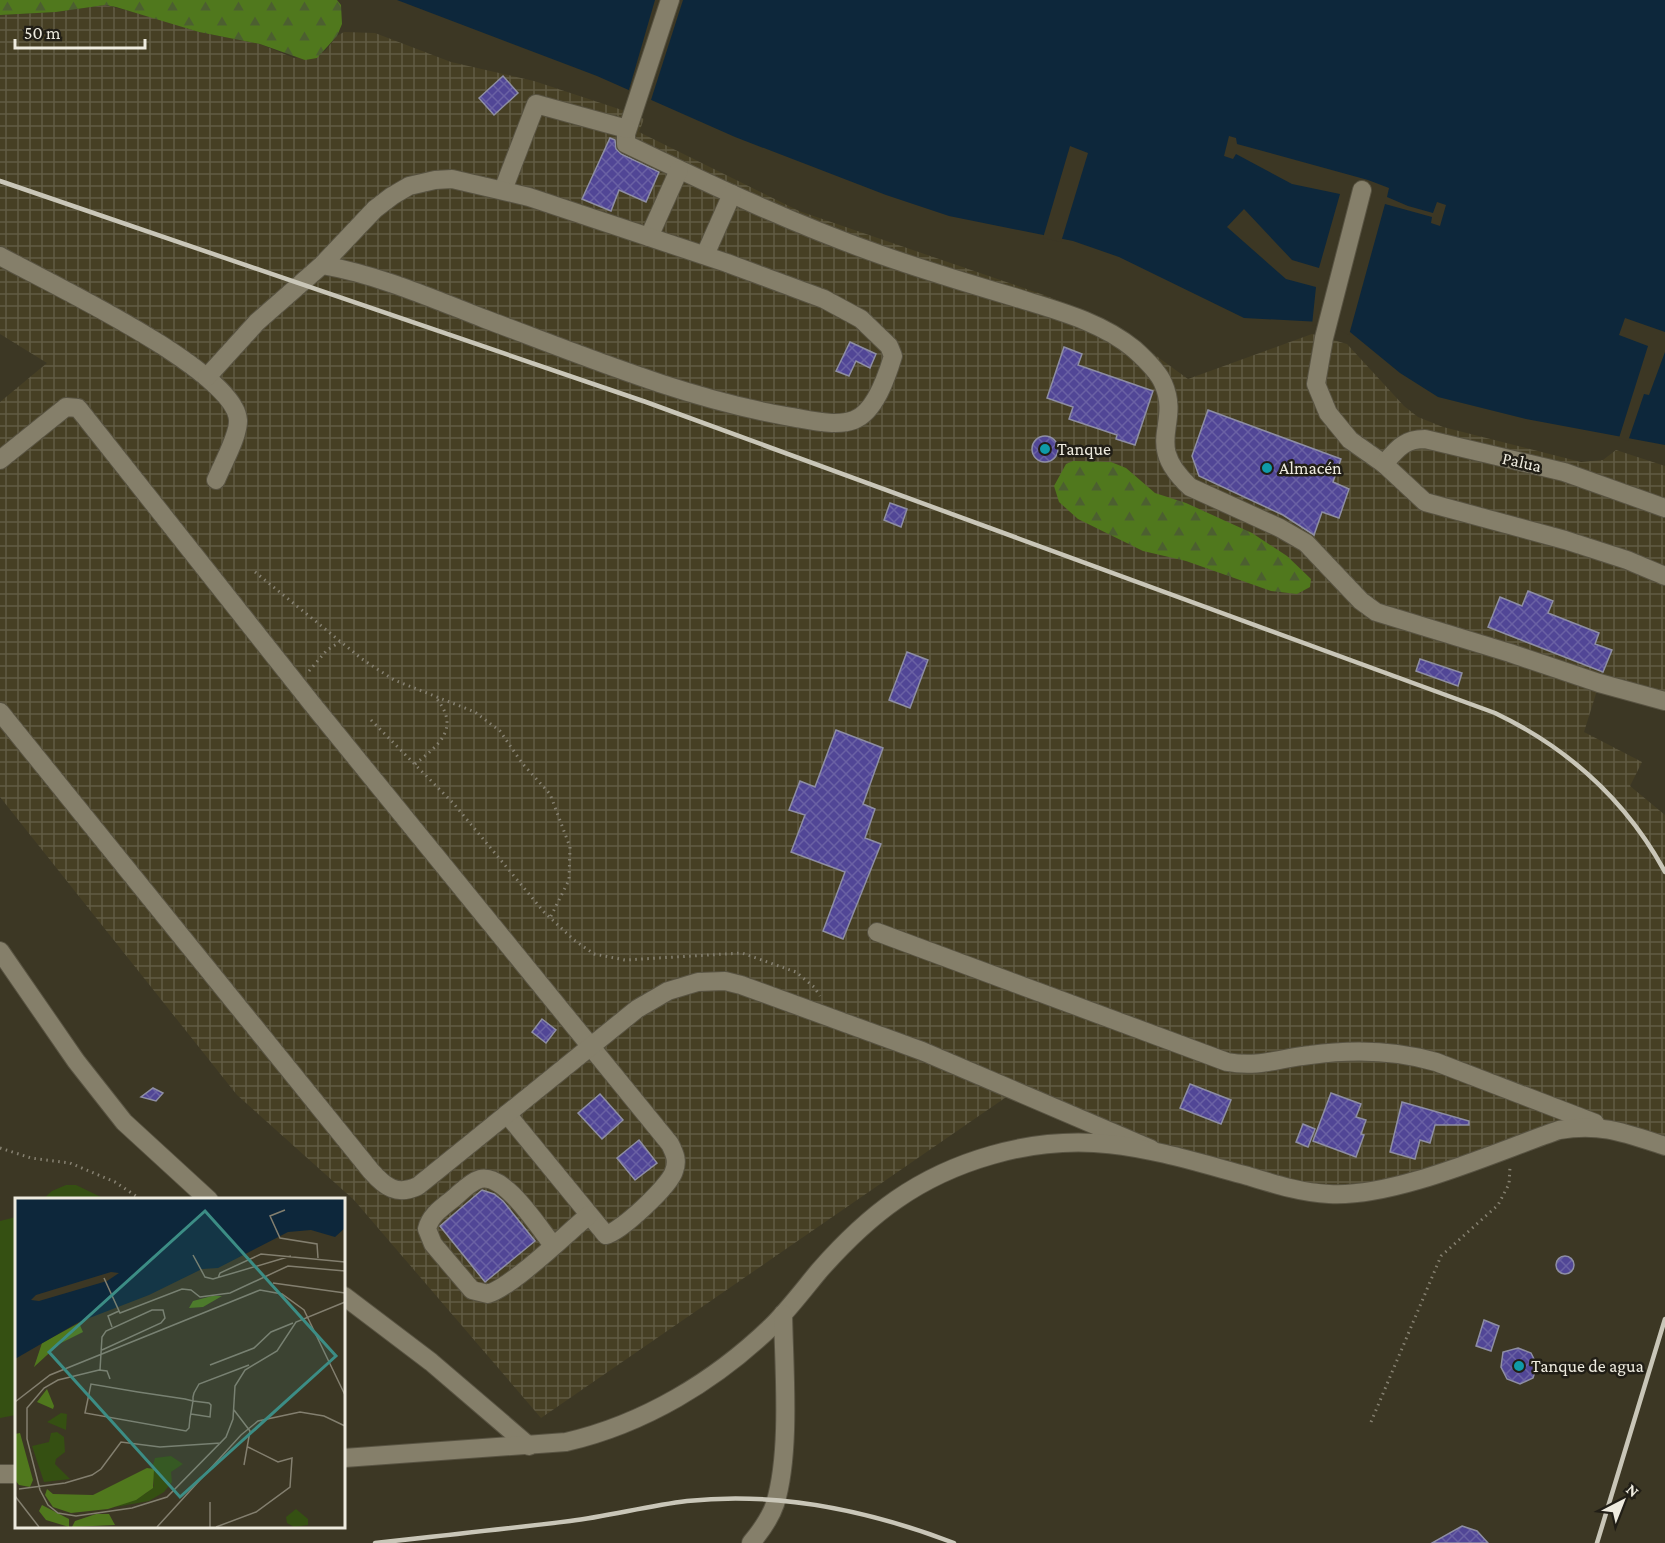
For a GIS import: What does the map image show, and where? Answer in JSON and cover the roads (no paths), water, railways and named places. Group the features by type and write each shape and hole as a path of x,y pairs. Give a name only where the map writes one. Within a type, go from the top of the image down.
{"street":[{"path":"670,0 627,129 624,139 626,144 732,195 830,237 1077,318 1111,333 1134,349 1163,383 1168,406 1164,438 1166,452 1170,465 1179,477 1190,487 1280,528 1306,543 1370,609 1398,620 1510,653 1599,683 1665,701"},
{"path":"503,190 536,104 627,129"},
{"path":"649,237 679,170"},
{"path":"207,376 257,322 322,266 375,209 409,186 452,179 503,190 705,255 824,299 861,318 889,346 892,356 873,403 865,413 855,420 841,423 815,421 707,397 572,350 390,282 322,266"},
{"path":"1362,190 1324,338 1316,384 1324,407 1350,440 1384,464 1425,502 1565,540 1627,560 1665,576"},
{"path":"705,255 732,195"},
{"path":"0,256 136,329 207,376 231,400 238,418 238,428 216,480"},
{"path":"0,460 66,407 78,408 297,685 670,1144 677,1162 672,1177 660,1190 609,1235 603,1233 507,1114"},
{"name":"Palua","path":"1384,464 1400,445 1411,439 1425,439 1564,472 1665,508"},
{"path":"0,712 286,1067 387,1187 402,1191 418,1186 637,1009 668,991 698,982 725,981 741,985 922,1051 1152,1149 1296,1189 1346,1195 1389,1188 1558,1130 1585,1125 1608,1128"},
{"path":"877,932 1227,1062 1256,1065 1308,1055 1342,1052 1371,1051 1409,1055 1436,1062 1608,1128 1665,1146"},
{"path":"0,951 76,1061 124,1122 207,1198"},
{"path":"345,1458 529,1446 590,1436 669,1403 726,1365 783,1314 866,1221 914,1186 992,1155 1048,1144 1086,1141 1152,1149"},
{"path":"553,1245 506,1187 488,1179 477,1180 470,1185 431,1217 426,1229 433,1244 472,1290 481,1294 495,1292 505,1285 553,1245 589,1215"},
{"path":"345,1297 431,1362 529,1446"},
{"path":"751,1543 771,1515 778,1489 785,1407 783,1314"}],"water":[{"path":"397,0 1665,0 1665,445 1526,419 1438,397 1400,373 1350,332 1321,322 1244,318 1119,257 1073,241 949,216 886,195 735,137 597,76"}],"railway":[{"path":"0,181 646,402 1495,713 1547,742 1593,779 1632,822 1665,872"},
{"path":"1597,1543 1665,1319"},
{"path":"375,1543 570,1521 672,1503 721,1499 789,1501 823,1506 889,1521 954,1543"}],"place":[{"name":"Tanque","path":"1045,449"},
{"name":"Almacén","path":"1267,468"},
{"name":"Tanque de agua","path":"1519,1366"}]}
